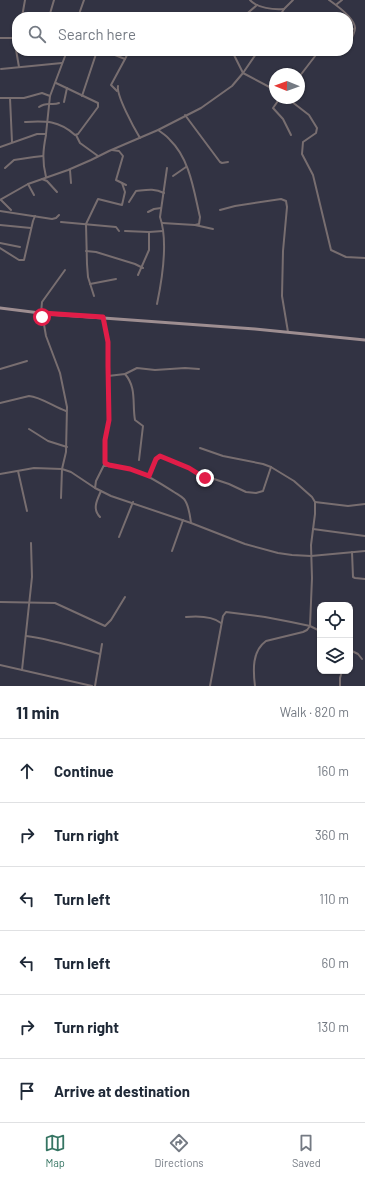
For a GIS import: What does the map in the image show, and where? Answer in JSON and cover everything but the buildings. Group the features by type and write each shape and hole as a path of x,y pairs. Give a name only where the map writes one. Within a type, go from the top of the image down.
{"street":[{"path":"23,12 25,0"},
{"path":"50,12 54,0"},
{"path":"80,12 84,0"},
{"path":"250,0 258,5 276,10 284,9"},
{"path":"282,12 293,0"},
{"path":"329,0 337,4 344,12"},
{"path":"337,4 342,0"},
{"path":"249,12 258,5"},
{"path":"353,24 355,28 353,34"},
{"path":"0,38 12,38"},
{"path":"18,56 19,67"},
{"path":"46,177 43,165 43,156 50,96 65,56"},
{"path":"82,96 95,56"},
{"path":"118,56 125,59"},
{"path":"118,92 111,85 126,56"},
{"path":"234,56 243,73 269,87"},
{"path":"11,210 0,200 28,184 70,169 158,130 201,108 232,86 255,56"},
{"path":"305,69 315,56"},
{"path":"1,69 62,63"},
{"path":"56,83 98,104 76,135"},
{"path":"118,86 118,92 128,117 140,138"},
{"path":"64,102 67,88"},
{"path":"0,98 24,98 42,93 50,96"},
{"path":"10,98 12,142"},
{"path":"39,107 43,104 59,103"},
{"path":"276,104 274,108 292,135"},
{"path":"295,104 309,115 317,128 316,132 303,142 302,154 312,173 331,250 346,257 365,258"},
{"path":"185,115 220,162 228,162"},
{"path":"25,122 47,121 67,128 76,135 80,142 98,156"},
{"path":"158,130 170,139 182,156 190,178 200,217 199,224 194,225"},
{"path":"0,147 37,134 46,134"},
{"path":"111,150 119,151 123,156 116,180 126,185"},
{"path":"5,168 14,160 43,156"},
{"path":"173,176 186,167"},
{"path":"157,304 164,245 162,223 160,218 167,168"},
{"path":"70,169 71,183"},
{"path":"41,179 48,181 57,192"},
{"path":"94,296 90,284 87,264 86,224 98,199 122,205 125,192 122,183"},
{"path":"28,184 34,195"},
{"path":"129,202 136,192 152,189 159,190 164,193"},
{"path":"220,210 281,199 286,201 287,207 283,251 282,296 288,332"},
{"path":"148,212 161,208"},
{"path":"0,211 52,219 59,215"},
{"path":"0,248 23,261 35,216"},
{"path":"61,222 116,227 120,231"},
{"path":"162,223 194,225 213,229"},
{"path":"0,225 31,228"},
{"path":"126,231 162,232"},
{"path":"138,275 149,250 149,232"},
{"path":"0,244 20,247"},
{"path":"86,251 103,254 142,268"},
{"path":"61,498 62,469 66,456 67,411 60,373 46,336 42,313 42,302 65,270"},
{"path":"90,284 116,279"},
{"path":"0,308 42,313 288,332 365,340"},
{"path":"95,488 96,481 105,463 105,440 109,420 108,342 103,317"},
{"path":"0,369 27,361"},
{"path":"108,376 125,374 136,368 156,370 185,368 199,369"},
{"path":"125,374 134,393 135,420 143,426 140,460"},
{"path":"0,403 34,396 54,407 67,411"},
{"path":"29,429 48,441 66,447"},
{"path":"200,448 223,456 271,467 294,481 312,497 314,502 315,514 311,545 312,586 310,626 303,632 266,641 261,644 256,655 254,673 255,686"},
{"path":"149,476 156,459 160,456 189,468 205,478 214,479 229,484 246,492 256,493 263,491 271,467"},
{"path":"105,463 130,469 149,476 183,499 186,503 191,523"},
{"path":"104,466 109,465"},
{"path":"0,474 34,468 62,469 71,472 95,488 111,496 133,502 183,520 244,544 278,553 311,556 365,551"},
{"path":"18,471 27,511"},
{"path":"90,484 96,481"},
{"path":"100,517 96,512 95,506 101,490"},
{"path":"118,537 133,502"},
{"path":"314,502 348,506 365,504"},
{"path":"172,551 183,520"},
{"path":"313,529 365,536"},
{"path":"22,670 32,577 31,543"},
{"path":"352,552 353,577 365,579"},
{"path":"0,602 55,603 105,626 111,620 125,597"},
{"path":"210,686 221,624 225,613 229,612 265,617 310,626 317,630"},
{"path":"186,618 200,617 218,621 222,620"},
{"path":"218,621 221,624"},
{"path":"26,636 72,645 100,654"},
{"path":"0,665 94,686 102,644"},
{"path":"353,652 358,654 362,659"},
{"path":"340,686 341,674"}],"route":[{"path":"42,317 42,313 103,317 108,342 109,420 105,440 105,463 130,469 149,476 156,459 160,456 189,468 205,478"}]}
